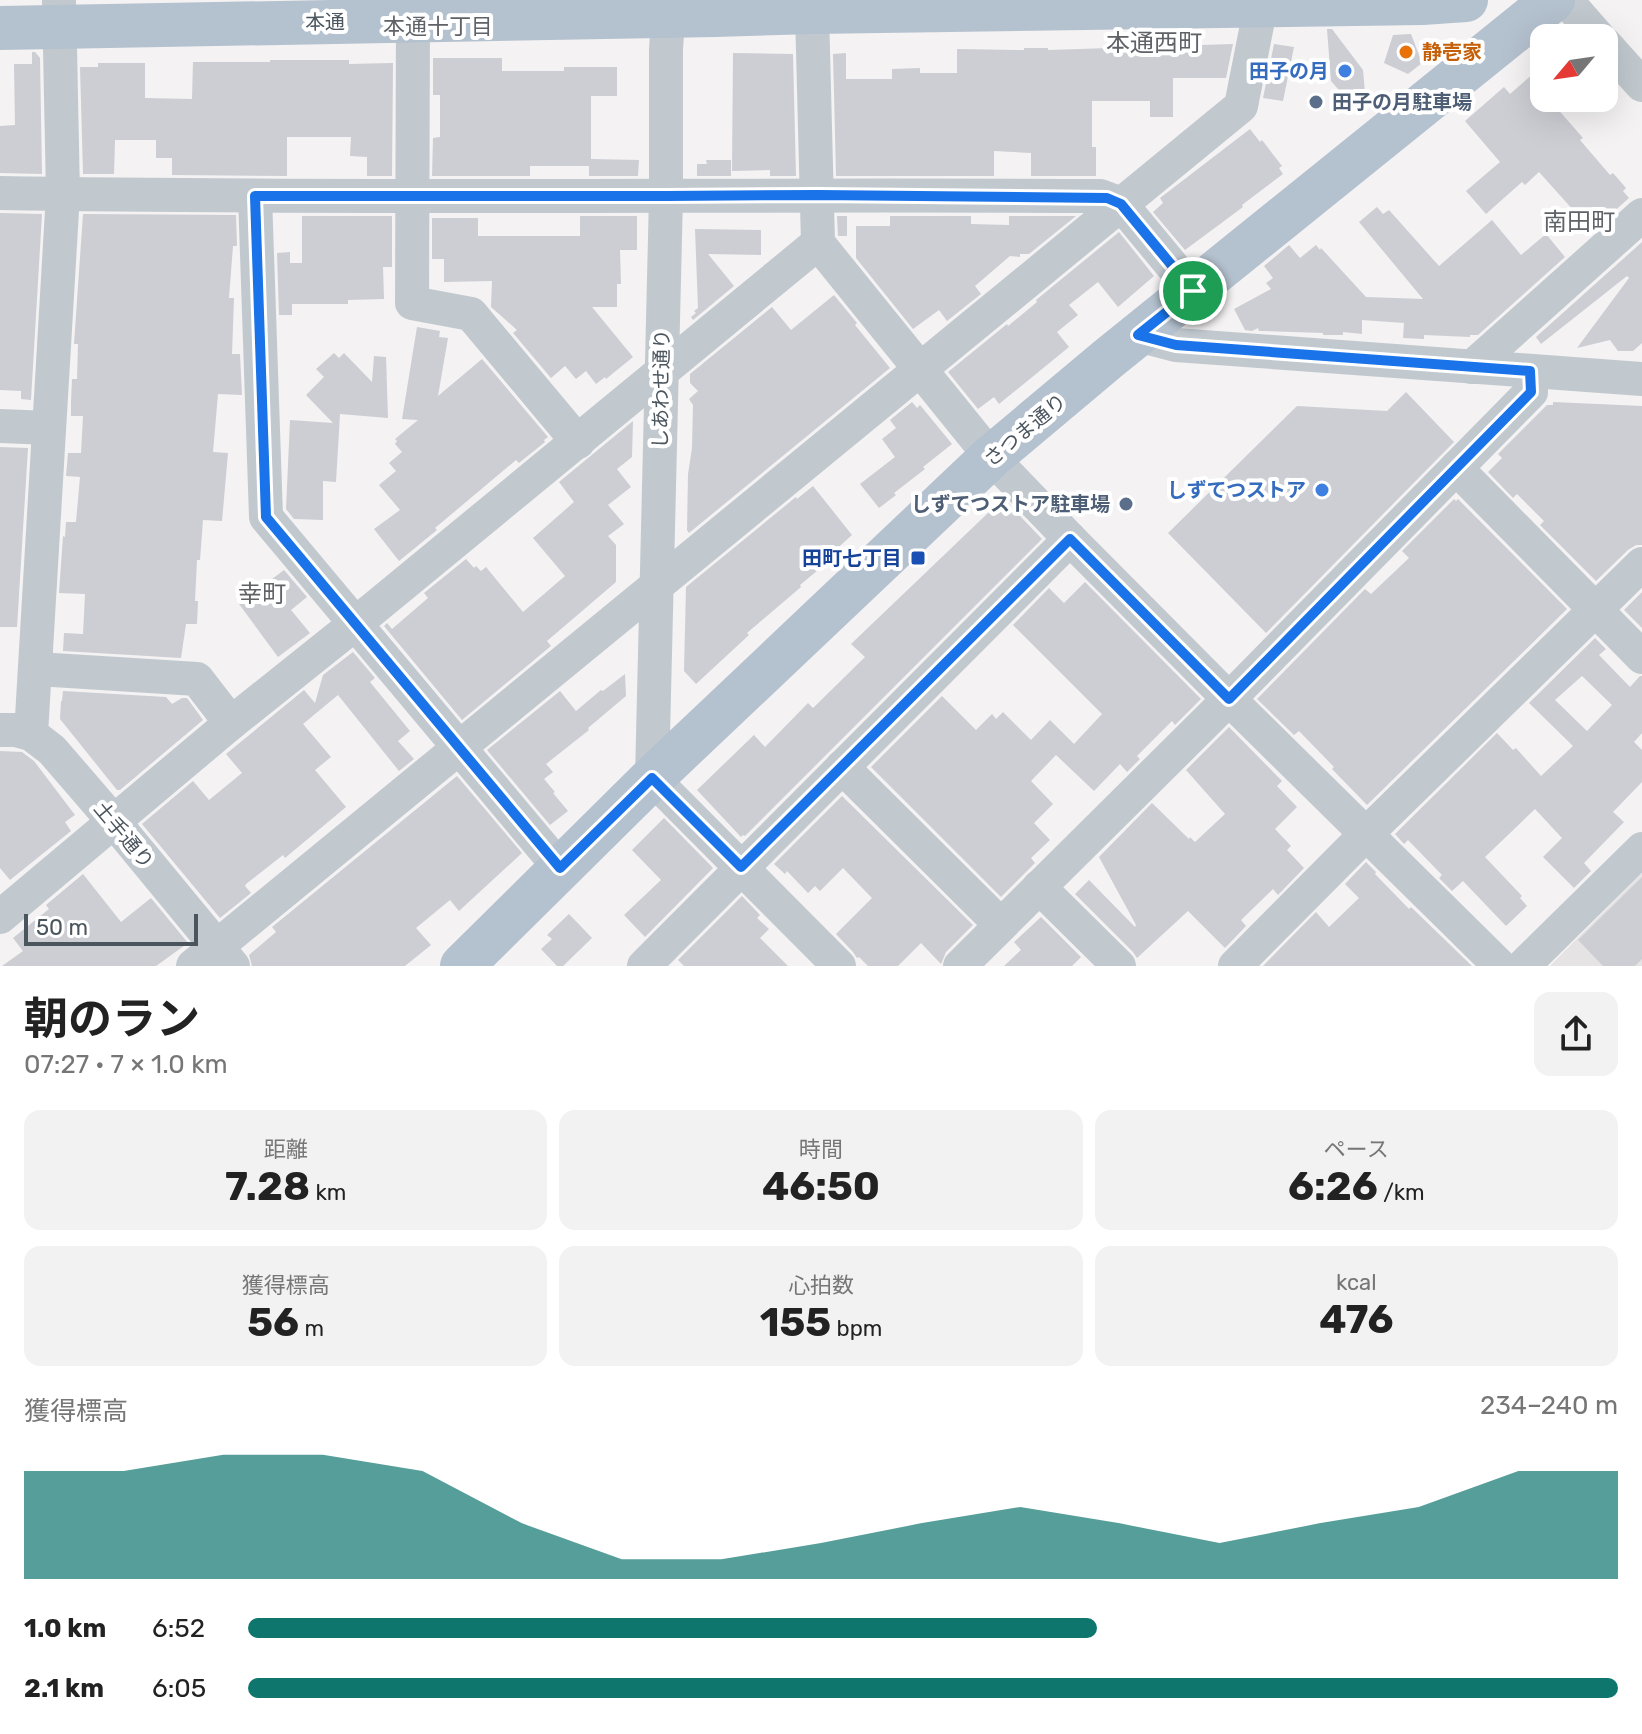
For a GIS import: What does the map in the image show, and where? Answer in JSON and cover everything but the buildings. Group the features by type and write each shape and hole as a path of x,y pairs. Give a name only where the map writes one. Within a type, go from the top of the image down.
{"main road":[{"name":"本通","path":"0,28 66,14 420,14 669,7 715,15 950,5 1422,3 1466,0"},
{"name":"さつま通り","path":"478,961 560,868 991,457 1553,0"}],"street":[{"path":"1566,0 1587,24"},
{"path":"214,960 656,585 1241,106 1262,3"},
{"name":"しあわせ通り","path":"652,778 669,7"},
{"path":"812,12 818,243 991,457 1229,699 1500,966"},
{"path":"16,732 37,669 63,194 66,14"},
{"path":"420,14 412,196 412,303 471,314 578,442"},
{"path":"1618,58 1642,85"},
{"path":"0,193 1100,196 1121,204 1193,291"},
{"path":"255,196 266,517 560,868"},
{"path":"1472,367 1642,215"},
{"path":"0,917 231,723 818,243"},
{"path":"1138,335 1176,345 1642,379"},
{"path":"960,966 1229,699 1531,392 1530,371"},
{"path":"0,426 49,428"},
{"path":"1456,468 1642,657"},
{"path":"644,966 1070,539"},
{"path":"1235,966 1642,564"},
{"path":"37,669 197,679 231,723"},
{"name":"土手通り","path":"16,732 52,750 115,823 214,960"},
{"path":"842,767 1001,925"},
{"path":"652,778 839,966"},
{"path":"1523,966 1642,849"},
{"path":"1039,887 1119,966"}],"shaded area":[{"path":"1642,873 1642,966 1550,966"}],"place":[{"name":"静壱家","path":"1406,52"},
{"name":"田子の月","path":"1345,71"},
{"name":"田子の月駐車場","path":"1316,102"},
{"name":"しずてつストア","path":"1322,490"},
{"name":"しずてつストア駐車場","path":"1126,504"},
{"name":"田町七丁目","path":"918,558"}],"district":[{"name":"本通十丁目","path":"438,26"},
{"name":"本通西町","path":"1154,43"},
{"name":"南田町","path":"1579,222"},
{"name":"幸町","path":"262,594"}],"route":[{"path":"255,196 1100,196 1121,204 1193,291 1138,335 1176,345 1530,371 1531,392 1229,699 1070,539 741,867 652,778 560,868 266,517 255,196"}]}
